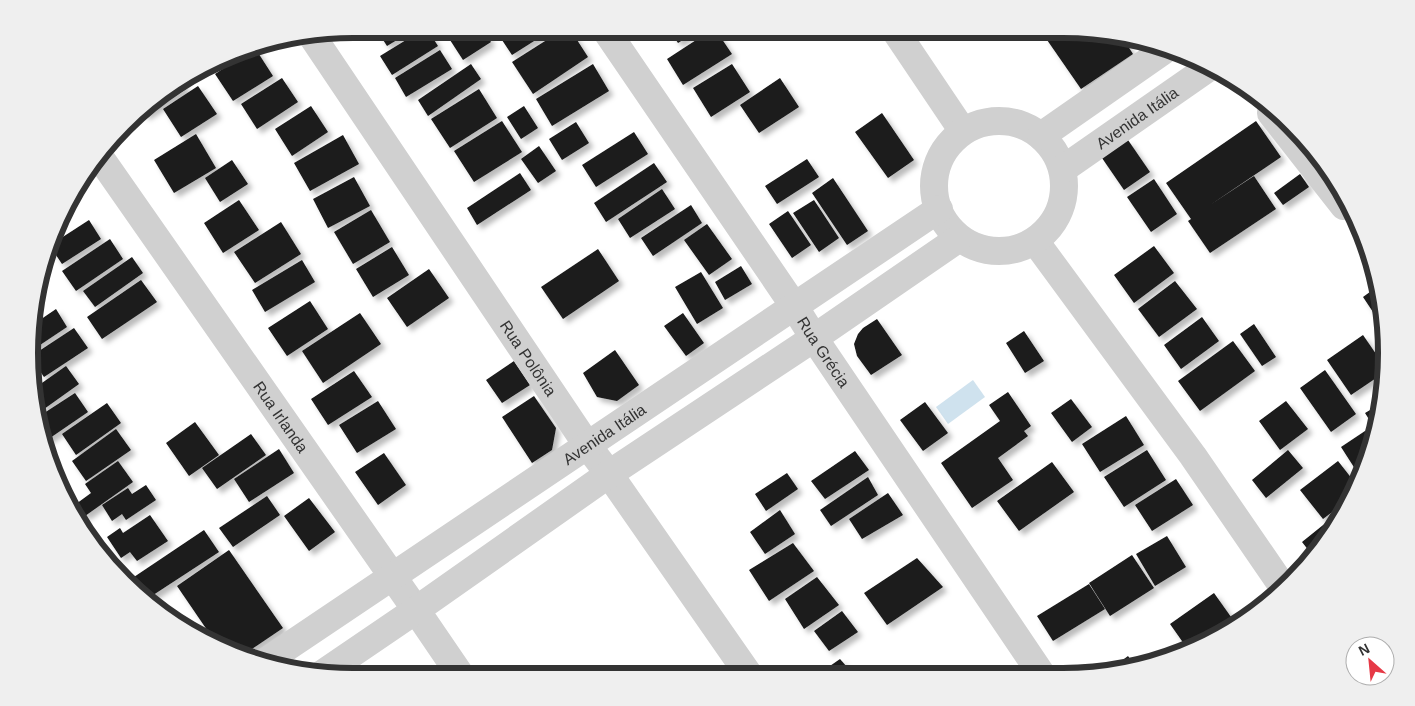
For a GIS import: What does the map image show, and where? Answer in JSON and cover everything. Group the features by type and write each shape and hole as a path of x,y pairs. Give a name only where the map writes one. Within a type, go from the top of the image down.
{"street":[{"name":"Rua Grécia","path":"611,38 1037,668"},
{"path":"900,38 962,130"},
{"name":"Rua Polônia","path":"315,40 588,445 743,668"},
{"path":"1041,136 1160,53"},
{"name":"Avenida Itália","path":"1062,169 1204,71"},
{"path":"994,122 1010,122 1027,127 1041,136 1054,151 1062,169 1064,197 1054,222 1035,241 1016,250 994,252 974,246 958,238 944,221 939,209 934,185 938,165 947,147 962,130 994,122"},
{"path":"1283,128 1333,192"},
{"name":"Rua Irlanda","path":"103,161 456,668"},
{"name":"Avenida Itália","path":"271,658 939,209"},
{"path":"331,668 609,474 814,338 958,238"},
{"path":"1035,241 1193,456 1279,581"}],"water":[{"path":"973,380 985,397 948,424 936,407"}],"building":[{"path":"382,38 400,38 387,46"},
{"path":"409,38 433,38 438,46 392,75 380,56"},
{"path":"453,38 489,38 491,42 463,60 450,40"},
{"path":"505,38 539,38 512,55 502,40"},
{"path":"550,38 576,38 588,57 533,94 512,62"},
{"path":"675,38 686,38 678,43"},
{"path":"699,38 721,38 732,54 683,85 667,59"},
{"path":"1046,38 1083,38 1127,45 1133,54 1081,89"},
{"path":"440,50 452,69 406,97 395,78"},
{"path":"258,52 273,76 233,101 215,74 236,60"},
{"path":"471,64 481,79 428,116 418,100"},
{"path":"593,64 609,91 552,126 536,99"},
{"path":"732,64 750,92 711,117 693,88"},
{"path":"282,78 298,102 257,129 241,104"},
{"path":"780,78 799,107 759,133 740,105"},
{"path":"198,86 217,114 181,137 163,109"},
{"path":"185,87 186,89 145,116 178,91"},
{"path":"479,89 497,118 450,148 431,119"},
{"path":"311,106 328,132 292,156 275,129"},
{"path":"524,106 538,128 521,139 507,117"},
{"path":"882,113 914,160 888,178 855,132"},
{"path":"502,121 522,152 474,182 454,151"},
{"path":"1256,121 1281,157 1210,205 1254,176 1276,209 1210,253 1188,221 1191,219 1166,183"},
{"path":"576,122 589,143 562,160 549,139"},
{"path":"634,132 648,154 596,187 582,165"},
{"path":"196,134 216,168 174,193 154,160"},
{"path":"343,135 359,164 310,191 294,163"},
{"path":"1128,140 1150,172 1124,190 1102,158"},
{"path":"539,146 556,171 538,183 521,159"},
{"path":"807,159 819,177 777,204 765,186"},
{"path":"232,160 248,184 220,202 205,178"},
{"path":"654,163 667,182 606,222 594,203"},
{"path":"520,173 531,190 477,225 467,208"},
{"path":"1300,174 1309,187 1283,205 1274,193"},
{"path":"354,177 370,206 328,228 313,199"},
{"path":"833,178 868,231 847,245 812,193"},
{"path":"1154,179 1177,214 1151,232 1127,197"},
{"path":"662,189 675,209 630,238 618,219"},
{"path":"239,200 259,230 223,253 204,223"},
{"path":"814,200 839,238 819,252 793,213"},
{"path":"691,205 702,223 653,256 641,238"},
{"path":"371,210 390,242 353,264 334,232"},
{"path":"788,211 811,245 792,258 769,224"},
{"path":"89,220 101,239 62,264 54,252 59,239"},
{"path":"281,222 301,254 255,283 234,252"},
{"path":"707,224 732,259 709,275 684,240"},
{"path":"110,239 123,259 76,291 62,271"},
{"path":"1154,246 1174,273 1134,303 1114,275"},
{"path":"392,247 409,275 373,297 356,269"},
{"path":"598,249 619,281 563,319 541,287"},
{"path":"132,257 143,273 95,307 83,291"},
{"path":"302,260 315,282 265,312 252,290"},
{"path":"741,266 752,284 725,300 715,282"},
{"path":"429,269 449,298 407,327 387,298"},
{"path":"701,272 723,308 697,324 675,287"},
{"path":"141,280 157,302 102,339 87,317"},
{"path":"1175,281 1197,309 1159,337 1138,309"},
{"path":"1371,291 1375,315 1375,315 1363,297"},
{"path":"310,301 328,329 287,356 268,328"},
{"path":"56,309 67,327 38,346 39,320"},
{"path":"360,313 381,344 323,383 302,351"},
{"path":"683,313 704,343 686,356 664,326"},
{"path":"1202,317 1219,341 1181,369 1164,345"},
{"path":"877,319 902,355 871,375 857,356 854,344 863,328"},
{"path":"1254,324 1276,357 1262,366 1240,334"},
{"path":"74,328 88,348 44,377 38,368 38,352"},
{"path":"1024,331 1044,361 1025,373 1006,343"},
{"path":"1363,335 1378,357 1377,378 1351,395 1327,360"},
{"path":"1233,341 1255,371 1200,411 1178,381"},
{"path":"615,350 639,385 617,401 597,397 583,373"},
{"path":"514,361 530,385 502,403 486,380"},
{"path":"66,366 79,384 44,409 39,385"},
{"path":"1325,370 1356,414 1331,432 1300,388"},
{"path":"354,371 372,397 328,425 311,399"},
{"path":"1008,392 1031,426 1024,431 1028,436 998,458 1013,480 972,508 941,463 1000,421 989,405"},
{"path":"75,393 88,412 49,439 44,413"},
{"path":"534,396 556,428 552,450 532,463 502,417"},
{"path":"1071,399 1092,427 1072,442 1051,413"},
{"path":"378,401 396,429 357,453 339,425"},
{"path":"1286,401 1308,429 1280,450 1259,421"},
{"path":"925,402 948,433 923,451 900,420"},
{"path":"107,403 121,423 76,455 62,434"},
{"path":"1372,409 1370,421 1365,413"},
{"path":"1126,416 1144,445 1100,472 1082,444"},
{"path":"195,422 219,455 189,476 166,443"},
{"path":"116,429 131,450 86,481 72,461"},
{"path":"1365,431 1367,434 1355,469 1341,447"},
{"path":"251,434 266,455 217,489 202,468"},
{"path":"279,449 294,473 249,502 234,479"},
{"path":"1147,450 1166,480 1124,507 1104,477"},
{"path":"1288,450 1303,468 1266,498 1252,480"},
{"path":"855,451 869,470 825,499 811,481"},
{"path":"384,453 406,485 378,505 355,472"},
{"path":"118,461 133,482 85,516 76,504 91,493 85,484"},
{"path":"1338,461 1351,478 1336,509 1323,519 1300,490"},
{"path":"1052,462 1074,492 1019,531 997,501"},
{"path":"787,473 798,489 766,511 755,494"},
{"path":"868,477 878,495 831,526 820,510"},
{"path":"1176,479 1193,505 1152,531 1135,505"},
{"path":"146,485 156,500 126,520 122,514 112,521 102,505 128,488 132,494"},
{"path":"888,493 903,515 862,539 849,519"},
{"path":"267,496 280,515 233,547 219,528"},
{"path":"309,498 335,532 309,551 284,516"},
{"path":"780,510 795,534 765,554 750,532"},
{"path":"150,515 168,541 137,561 130,552 121,558 107,537 120,528 123,533"},
{"path":"1329,520 1308,550 1302,542"},
{"path":"204,530 219,552 152,596 132,578"},
{"path":"1167,536 1186,567 1155,586 1136,554"},
{"path":"793,543 814,571 769,601 749,570"},
{"path":"229,550 283,628 249,651 210,634 177,586"},
{"path":"1132,555 1154,588 1110,616 1089,583"},
{"path":"917,558 943,587 887,625 864,593"},
{"path":"817,577 839,605 804,629 785,599"},
{"path":"1089,584 1105,609 1053,641 1037,616"},
{"path":"1214,593 1232,618 1202,636 1184,644 1170,624"},
{"path":"842,611 858,632 829,651 814,631"},
{"path":"1128,656 1131,661 1124,662 1119,663"},
{"path":"840,659 848,668 827,668"}]}
